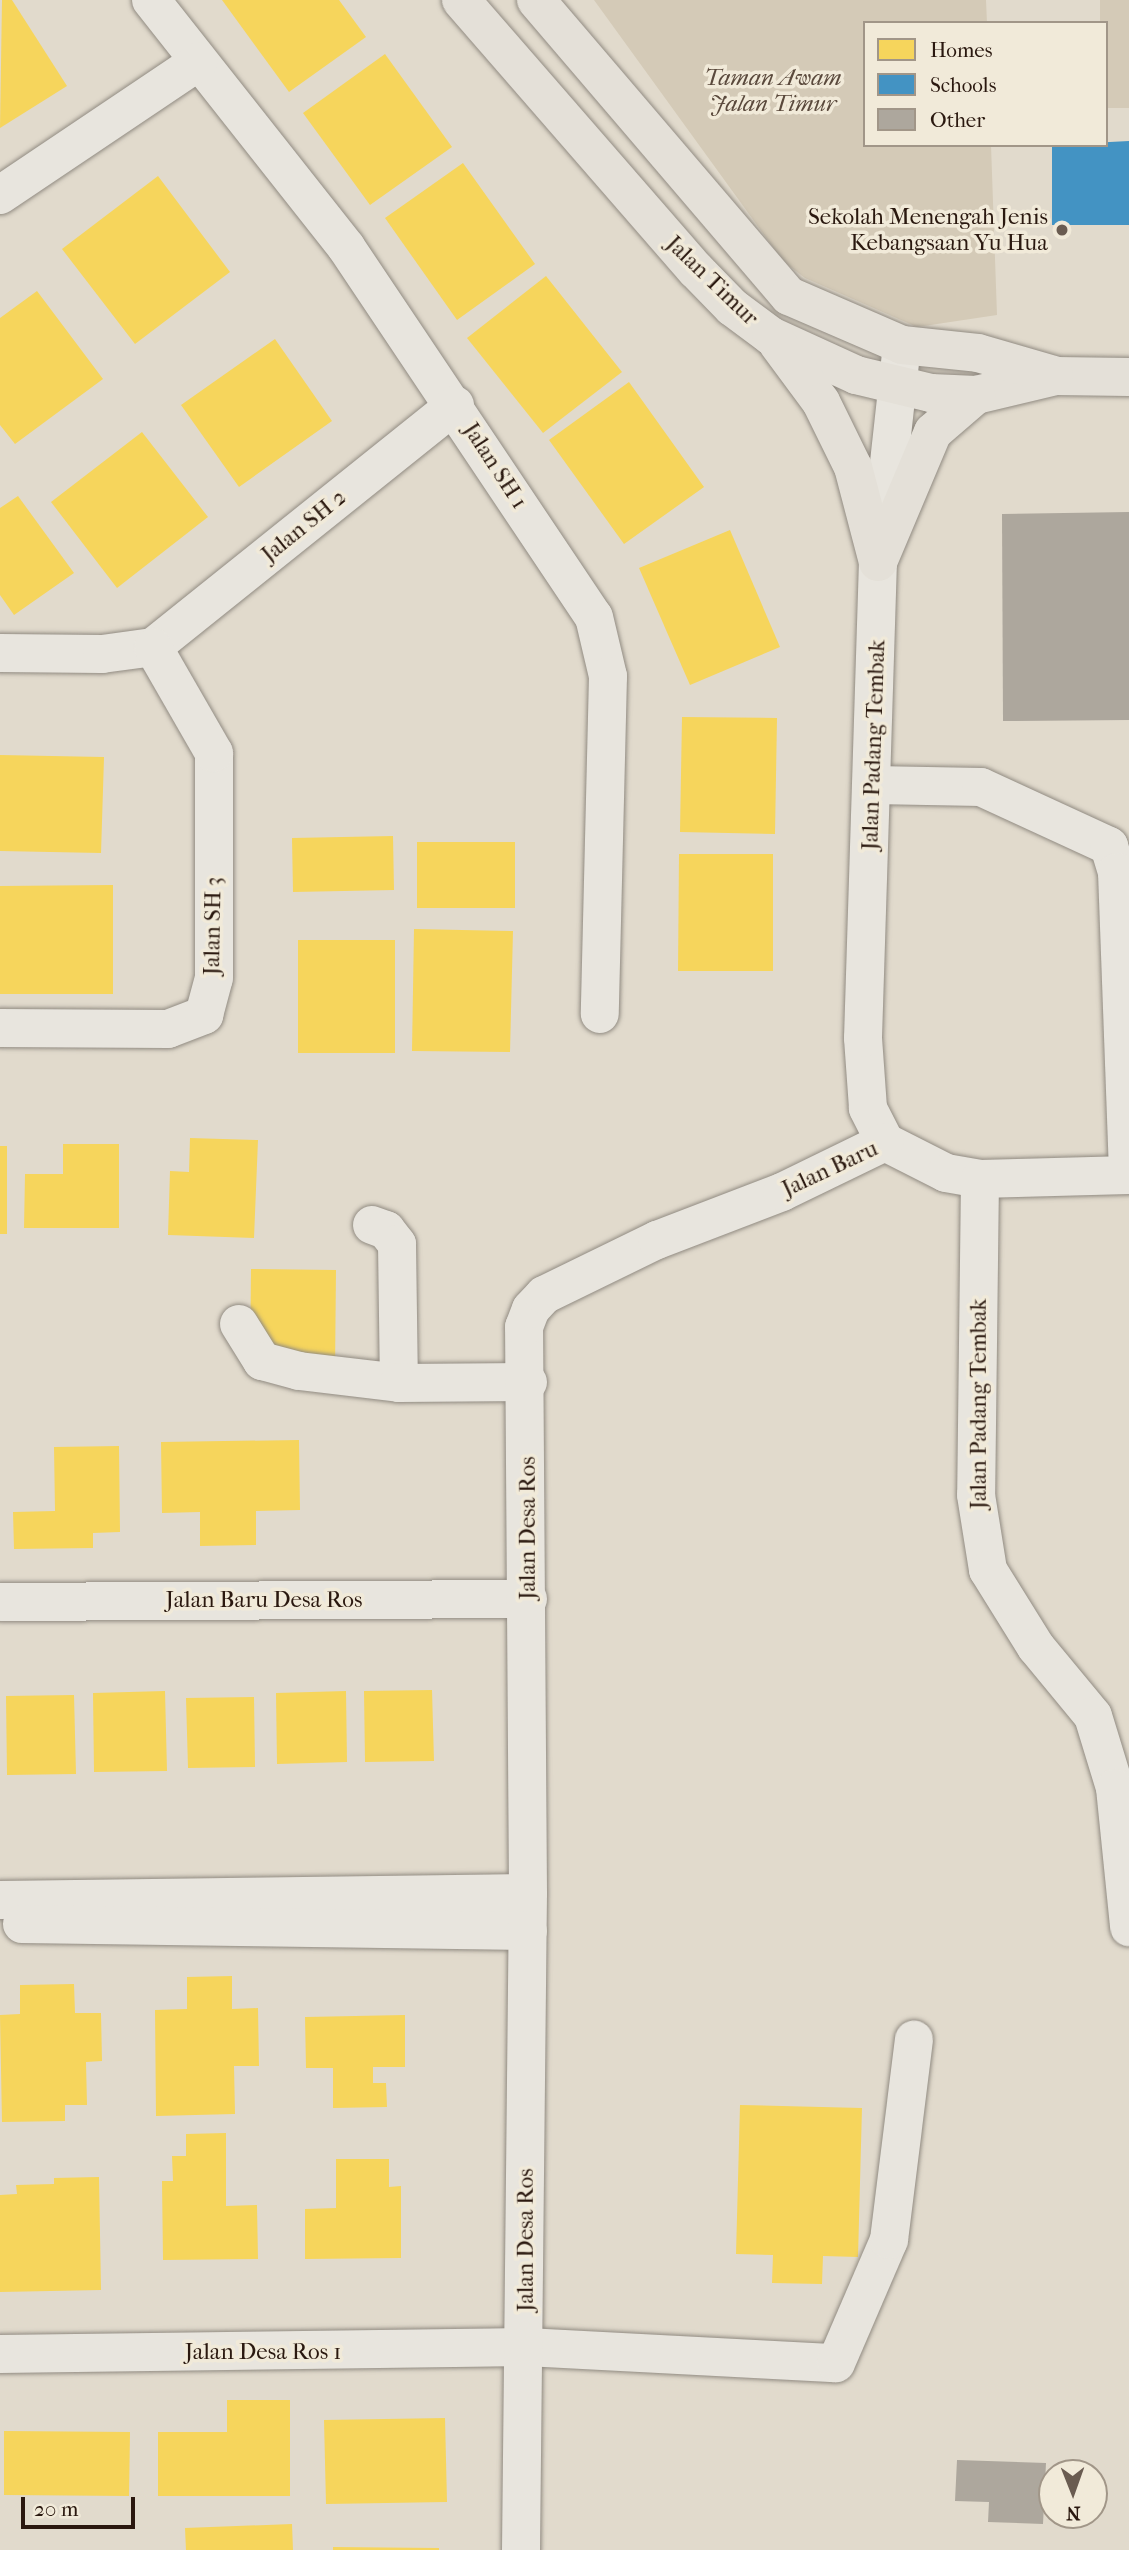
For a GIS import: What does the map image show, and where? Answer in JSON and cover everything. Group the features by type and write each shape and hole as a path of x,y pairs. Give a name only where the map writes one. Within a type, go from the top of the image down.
{"main road":[{"name":"Jalan Timur","path":"461,0 696,270 732,307 771,336 856,375 897,386 975,395 1056,376 1129,377"},
{"name":"Jalan Timur","path":"536,0 789,296 902,345 978,353 1056,376"},
{"path":"771,336 821,402 853,467 878,562"},
{"path":"878,562 933,432 975,395"}],"street":[{"name":"Jalan SH 1","path":"151,0 346,247 455,405 594,617 608,676 600,1014"},
{"path":"0,195 198,62"},
{"name":"Jalan Padang Tembak","path":"885,1142 868,1108 863,1071 878,562 902,345"},
{"name":"Jalan SH 2","path":"153,647 455,405"},
{"path":"0,653 102,654 153,647"},
{"name":"Jalan SH 3","path":"0,1028 168,1028 204,1015 214,978 214,753 153,647"},
{"path":"873,785 981,787 1109,846 1117,872 1128,1175"},
{"name":"Jalan Baru","path":"657,1240 782,1192 885,1142 946,1173 980,1179 1128,1175"},
{"name":"Jalan Padang Tembak","path":"980,1179 976,1495 988,1570 1036,1647 1094,1716 1115,1788 1129,1927"},
{"path":"372,1225 386,1230 397,1244 399,1383"},
{"name":"Jalan Desa Ros","path":"521,2550 526,2347 528,1931 528,1382 524,1327 538,1301 657,1240"},
{"path":"239,1324 262,1360 299,1371 399,1383 528,1382"},
{"name":"Jalan Baru Desa Ros","path":"0,1602 528,1599"},
{"path":"308,1913 528,1893"},
{"path":"0,1900 308,1913 528,1931"},
{"path":"0,1924 240,1911"},
{"name":"Jalan Desa Ros 1","path":"0,2354 526,2347 836,2363 889,2240 914,2040"}],"green space":[{"name":"Taman Awam Jalan Timur","path":"594,0 986,0 987,21 863,21 863,147 991,147 997,315 917,327 805,278 783,261"},
{"path":"1100,0 1129,0 1129,108 1108,108 1108,21 1100,21"}],"building: Homes":[{"path":"2,0 12,0 67,86 0,128"},
{"path":"222,0 339,0 366,37 289,92"},
{"path":"385,54 452,147 370,205 303,113"},
{"path":"463,163 535,264 457,320 385,218"},
{"path":"158,176 230,272 135,344 62,249"},
{"path":"546,276 622,372 543,433 467,338"},
{"path":"37,291 103,379 15,444 0,425 0,318"},
{"path":"275,339 332,421 239,487 181,405"},
{"path":"629,382 704,487 624,544 549,440"},
{"path":"142,432 208,517 117,588 51,502"},
{"path":"18,496 74,573 14,615 0,595 0,508"},
{"path":"730,530 780,647 690,685 639,568"},
{"path":"682,717 777,718 775,834 680,832"},
{"path":"0,755 104,757 101,853 0,851"},
{"path":"393,836 394,890 293,892 292,838"},
{"path":"417,842 515,842 515,908 417,908"},
{"path":"679,854 773,854 773,971 678,971"},
{"path":"113,885 113,994 0,994 0,886"},
{"path":"414,929 513,931 510,1052 412,1051"},
{"path":"298,940 395,940 395,1053 298,1053"},
{"path":"190,1138 258,1140 254,1238 168,1235 170,1171 189,1172"},
{"path":"63,1144 119,1144 119,1228 24,1228 25,1174 63,1174"},
{"path":"0,1146 7,1146 7,1234 0,1234"},
{"path":"251,1269 336,1270 335,1370 250,1368"},
{"path":"299,1440 300,1510 256,1511 256,1545 200,1546 200,1512 162,1513 161,1442"},
{"path":"119,1446 120,1532 93,1533 93,1548 14,1549 13,1512 55,1511 54,1447"},
{"path":"432,1690 434,1761 365,1762 364,1691"},
{"path":"165,1691 167,1771 94,1772 93,1693"},
{"path":"346,1691 347,1762 277,1764 276,1693"},
{"path":"74,1695 76,1774 7,1775 6,1696"},
{"path":"254,1697 255,1767 188,1768 186,1698"},
{"path":"232,1976 232,2009 258,2008 259,2066 234,2066 235,2114 156,2116 155,2010 187,2009 187,1977"},
{"path":"74,1984 75,2013 101,2013 102,2061 86,2062 87,2105 65,2105 65,2121 2,2122 0,2015 20,2014 20,1985"},
{"path":"405,2015 405,2067 373,2067 373,2083 386,2083 387,2107 333,2108 333,2068 306,2068 305,2017"},
{"path":"740,2105 862,2108 858,2257 823,2256 822,2284 772,2283 773,2255 736,2254"},
{"path":"226,2133 226,2206 257,2205 258,2259 163,2260 162,2181 173,2181 172,2156 186,2156 186,2134"},
{"path":"336,2159 389,2159 389,2187 401,2186 401,2258 305,2259 305,2209 336,2208"},
{"path":"99,2177 101,2290 0,2292 0,2195 17,2194 16,2185 54,2184 54,2178"},
{"path":"227,2400 290,2400 290,2496 158,2496 158,2432 227,2432"},
{"path":"445,2418 447,2502 326,2504 324,2420"},
{"path":"4,2431 130,2432 129,2496 4,2495"},
{"path":"292,2524 293,2550 186,2550 185,2528"},
{"path":"333,2547 439,2548 439,2550 333,2550"}],"building: Schools":[{"path":"1129,141 1129,225 1052,225 1052,147 1108,147 1108,142"}],"building: Other":[{"path":"1129,512 1129,720 1003,721 1002,514"},
{"path":"957,2460 1038,2463 1038,2524 988,2522 989,2502 955,2501"}],"place":[{"name":"Sekolah Menengah Jenis Kebangsaan Yu Hua","path":"1062,230"}]}
